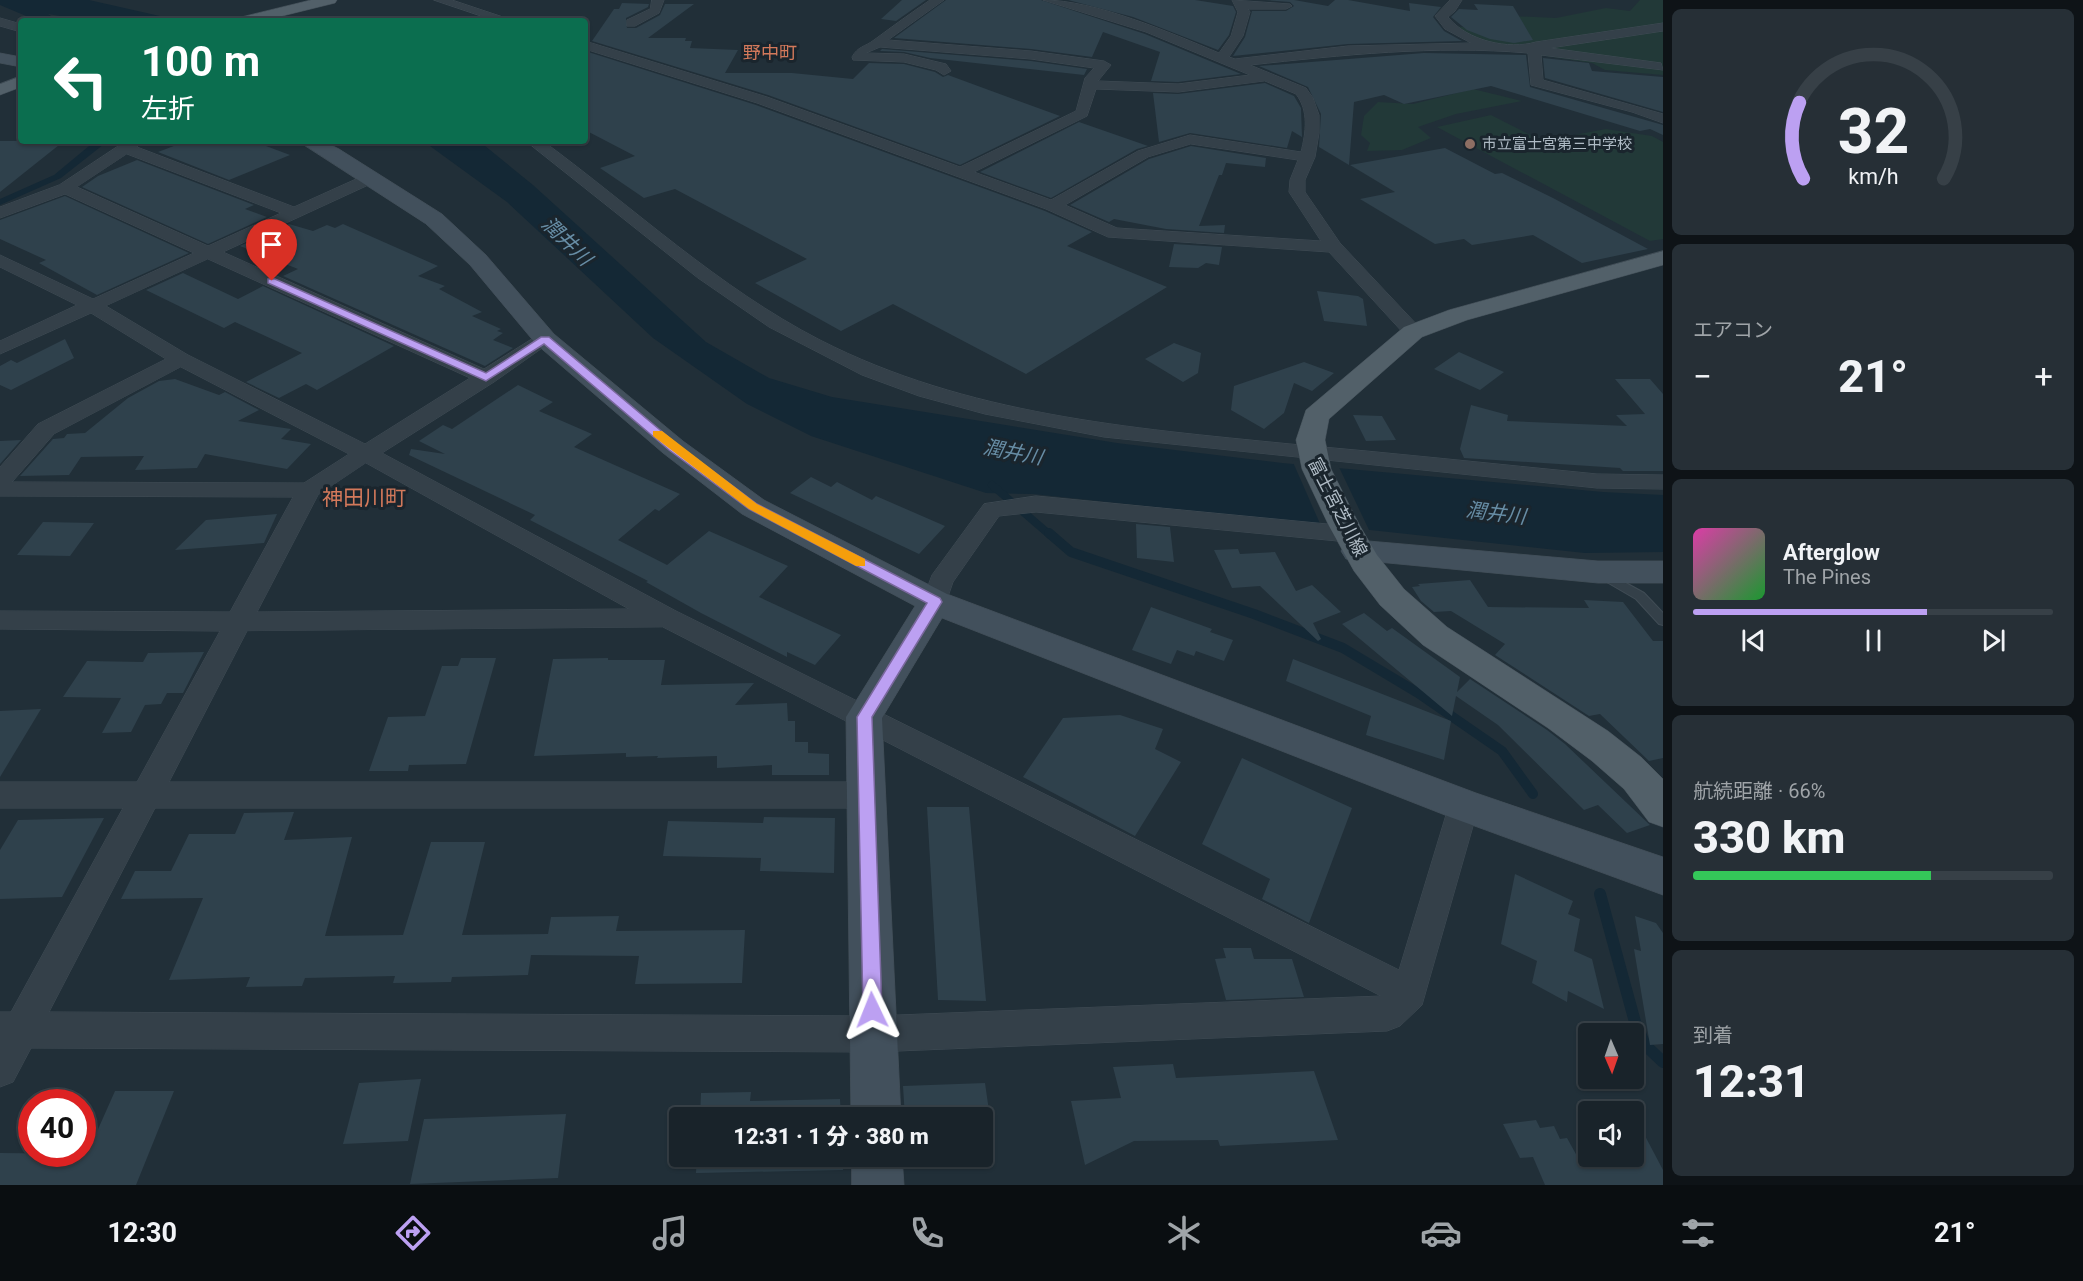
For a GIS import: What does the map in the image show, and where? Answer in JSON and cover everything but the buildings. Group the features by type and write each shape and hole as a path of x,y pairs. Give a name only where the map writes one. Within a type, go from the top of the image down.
{"main road":[{"path":"258,18 330,0"},
{"path":"0,90 18,82"},
{"name":"富士宮芝川線","path":"1663,258 1458,315 1413,332 1316,416 1308,435 1311,455 1350,538 1392,597 1437,636 1561,716 1624,764 1663,810"}],"street":[{"path":"631,23 655,11 658,0"},
{"path":"878,43 888,31 906,23 939,0"},
{"path":"1053,0 1150,29 1301,91 1310,100 1313,112 1307,157 1295,184 1297,192 1334,247 1413,332"},
{"path":"1456,0 1451,9 1441,16 1449,26 1487,46"},
{"path":"445,1 481,1"},
{"path":"445,1 499,18"},
{"path":"1227,61 1238,36 1244,12 1239,2"},
{"path":"1239,2 1286,6"},
{"path":"0,22 18,27"},
{"path":"1663,27 1536,46 1534,50 1536,82 1637,109 1663,119"},
{"path":"944,71 941,67 904,58 858,57 861,50 878,43 1031,55 1104,65 1092,78 1082,113 960,173"},
{"path":"588,46 762,100 1052,206 1114,233 1334,247"},
{"path":"1227,61 1348,50 1487,46 1661,67"},
{"path":"0,58 18,61"},
{"path":"1090,85 1178,88 1266,77"},
{"path":"1052,206 1143,154 1190,139 1307,157"},
{"path":"0,213 65,188 131,144 295,213"},
{"path":"313,144 434,219 478,260 545,339 673,447 753,507 935,602 1464,805 1663,876"},
{"path":"537,144 771,321 815,345 932,396 1076,427 1311,455 1597,481 1663,482"},
{"path":"0,348 371,178"},
{"path":"65,188 486,378"},
{"path":"0,260 90,305 181,359 366,454 667,618 1410,993"},
{"path":"0,1069 11,1030 148,795 309,490 545,339"},
{"path":"0,481 46,429 181,359"},
{"path":"0,489 309,490"},
{"path":"876,1107 864,717 935,602 941,581 992,509 1036,504 1350,538 1598,572 1663,572"},
{"path":"0,620 239,622 667,618"},
{"path":"0,795 866,795"},
{"path":"11,1030 873,1034 1387,1014 1410,993 1464,805"},
{"path":"877,1167 878,1185"}],"lane":[{"path":"1598,572 1640,596 1663,621"}],"green space":[{"path":"1640,0 1663,0 1663,75 1605,70 1592,63 1480,46 1449,26 1518,31 1512,16 1556,18 1606,8 1630,11"},
{"path":"1473,89 1522,101 1456,114 1418,127 1431,138 1402,150 1367,151 1370,143 1361,135 1364,116 1378,102 1413,104"},
{"path":"1491,115 1542,141 1606,129 1652,136 1663,142 1663,239 1650,241 1437,127"}],"water":[{"path":"0,0 89,0 169,18 72,18 48,14 54,18 31,18 0,5"},
{"path":"91,144 104,144 61,178 0,205 0,199 54,175"},
{"name":"潤井川","path":"427,144 483,144 533,185 706,342 769,378 832,397 1117,443 1282,463 1603,492 1663,495 1663,552 1585,553 1033,494 986,493 811,436 747,404 653,338 507,202"}],"pier":[{"path":"1292,460 1338,465 1370,532 1321,526"}],"waterway":[{"path":"992,485 1050,535"},
{"path":"1049,533 1071,552 1254,614 1343,648 1418,693 1502,751 1533,794"},
{"path":"1600,894 1635,1022 1645,1045 1663,1062"}],"slow traffic":[{"path":"657,434 753,507 860,563"}],"place":[{"name":"市立富士宮第三中学校","path":"1470,144"}],"district":[{"name":"野中町","path":"770,52"},
{"name":"神田川町","path":"364,498"}],"route":[{"path":"272,281 486,378 545,339 673,447 753,507 935,602 864,717 872,1010"}]}
